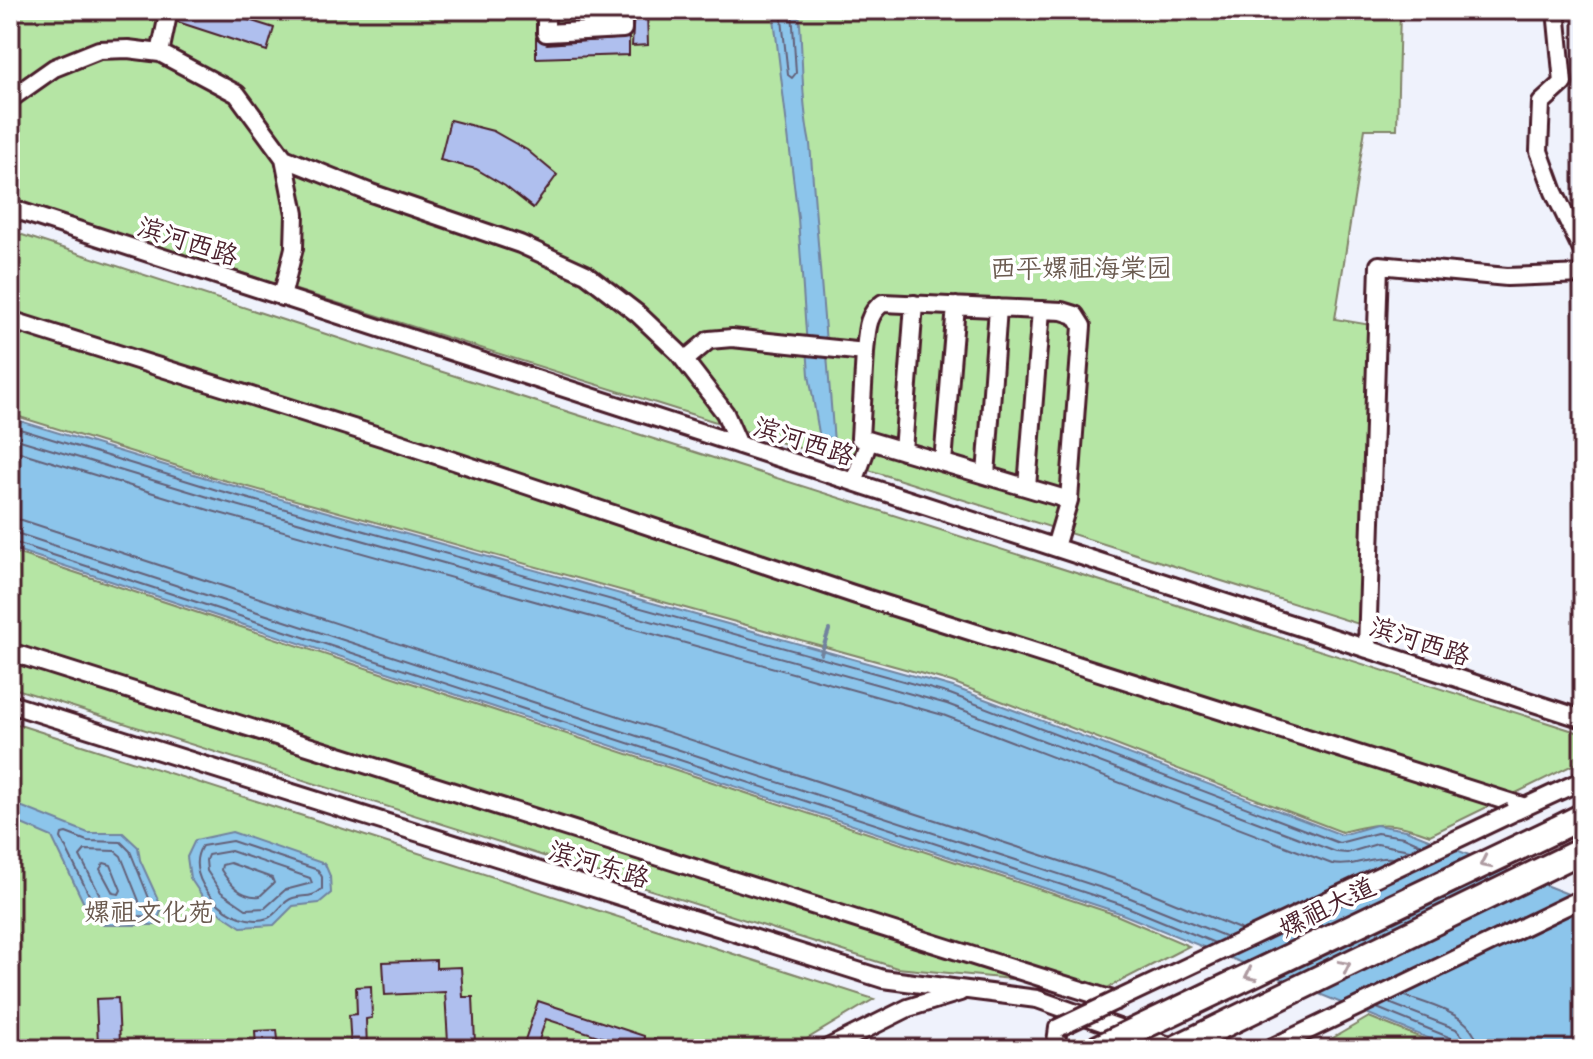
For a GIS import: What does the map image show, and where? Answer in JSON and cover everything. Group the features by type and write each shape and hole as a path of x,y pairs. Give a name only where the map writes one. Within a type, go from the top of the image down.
{"highway":[{"name":"嫘祖大道","path":"1096,1049 1583,816"},
{"path":"1176,1049 1583,850"}],"street":[{"path":"160,53 169,10"},
{"path":"546,10 546,33 623,29 623,10"},
{"path":"1556,10 1563,83 1541,103 1539,151 1554,192 1583,252"},
{"path":"10,99 54,68 99,50 128,49 160,53 237,94 284,158 295,214 294,248 282,297"},
{"path":"284,158 371,193 520,244 586,274 638,314 685,360 725,413 739,445"},
{"name":"滨河西路","path":"10,208 1583,719"},
{"path":"1367,649 1379,265 1507,277 1583,274"},
{"path":"1055,547 1069,500 1082,326 1075,315 1062,311 914,304 883,303 876,308 869,319 860,438 1069,500"},
{"path":"903,451 914,304"},
{"path":"943,462 956,306"},
{"path":"986,475 998,308"},
{"path":"1027,487 1041,310"},
{"path":"10,320 391,440 1518,810"},
{"path":"685,360 709,340 732,338 865,352"},
{"path":"854,482 869,441"},
{"path":"10,652 1116,1001"},
{"name":"滨河东路","path":"10,704 883,979 1048,1002 1176,1049"},
{"path":"1055,1049 1058,1028 1583,780"},
{"path":"1269,1049 1583,898"},
{"path":"826,1049 908,1008 966,991"}],"green space":[{"name":"西平嫘祖海棠园","path":"10,10 1400,10 1397,129 1365,129 1335,319 1371,325 1365,626 10,200"},
{"path":"10,231 430,368 1583,734 1583,760 1430,835 1386,824 1342,832 952,682 216,478 10,414"},
{"path":"10,551 1114,914 1189,946 1084,1000 1032,981 897,968 10,687"},
{"name":"嫘祖文化苑","path":"10,722 874,999 790,1049 10,1049"},
{"path":"1369,1017 1444,1047 1458,1049 1314,1049"}],"water":[{"path":"773,10 799,10 834,442 820,439 809,375 798,218"},
{"path":"10,418 220,482 953,687 1342,835 1376,825 1406,830 1583,900 1583,1049 1472,1049 1445,1045 1117,912 10,548"},
{"path":"10,802 88,833 123,833 138,847 140,860 162,908 156,925 103,925 89,914 52,837 10,819"},
{"path":"232,832 325,864 330,876 331,893 319,903 293,906 274,925 241,927 209,906 190,878 187,857 195,840"}],"building":[{"path":"180,10 217,10 274,28 267,51 178,22"},
{"path":"634,10 647,10 648,45 632,46"},
{"path":"536,38 547,44 629,38 629,55 536,58"},
{"path":"450,120 493,131 527,150 557,175 533,208 476,169 440,160"},
{"path":"436,960 436,968 461,967 463,997 473,997 475,1043 448,1042 445,992 385,995 383,962"},
{"path":"371,986 372,1018 366,1019 367,1049 351,1049 349,1015 357,1014 356,987"},
{"path":"118,998 120,1043 98,1044 96,999"},
{"path":"538,1001 644,1036 644,1049 632,1049 546,1019 536,1049 522,1049"},
{"path":"277,1030 279,1049 256,1049 255,1031"}],"waterway":[{"path":"827,438 828,450"},
{"path":"821,654 829,630"}]}
